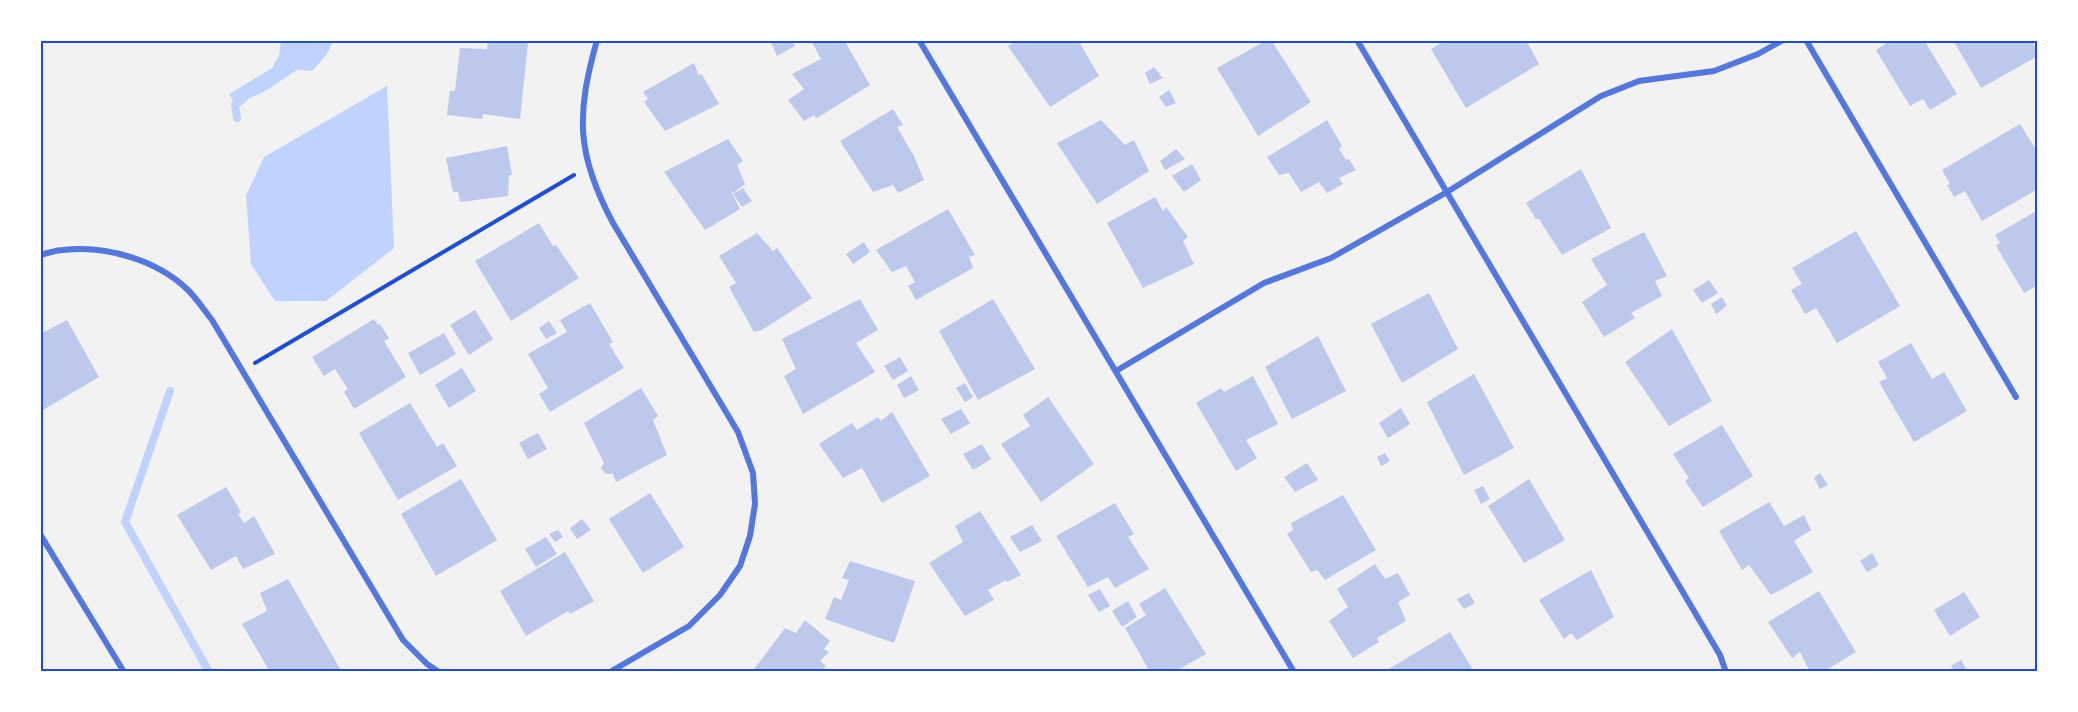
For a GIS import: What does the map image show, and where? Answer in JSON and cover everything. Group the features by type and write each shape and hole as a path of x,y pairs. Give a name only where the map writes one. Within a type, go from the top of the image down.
{"street":[{"path":"597,40 584,95 581,132 588,166 598,195 613,223 738,432 753,473 755,504 750,536 740,566 720,595 689,626 610,672"},
{"path":"919,40 1294,672"},
{"path":"1357,40 1720,655 1726,672"},
{"path":"1116,371 1264,283 1330,258 1447,192 1601,96 1624,86 1659,77 1714,71 1758,54 1783,40"},
{"path":"1806,40 2016,397"},
{"path":"40,255 62,250 89,250 128,256 160,269 189,291 212,320 403,639 427,664 439,672"},
{"path":"40,534 124,672"}],"path":[{"path":"242,371 588,166"}],"water":[{"path":"281,41 333,41 327,54 312,71 297,70 265,91 235,105 229,94 272,68 279,56"},
{"path":"387,86 394,248 326,301 275,301 251,264 246,196 264,157"}],"building":[{"path":"488,40 528,43 520,119 483,114 482,119 447,115 450,91 455,91 460,48 487,49"},
{"path":"770,40 791,40 795,46 777,56"},
{"path":"811,40 844,40 870,85 817,118 814,115 804,121 788,100 804,89 792,74 821,59"},
{"path":"1019,40 1078,40 1099,76 1050,107 1008,46"},
{"path":"1267,40 1271,40 1311,102 1258,136 1217,68"},
{"path":"1446,40 1526,40 1539,64 1466,108 1431,49"},
{"path":"1891,40 1924,40 1957,94 1930,110 1923,99 1910,106 1876,50"},
{"path":"1953,40 2031,40 2038,56 1981,88"},
{"path":"694,63 699,76 701,73 719,104 665,131 644,102 648,99 643,92"},
{"path":"1154,67 1163,78 1150,84 1145,73"},
{"path":"1169,90 1176,103 1166,107 1159,97"},
{"path":"893,109 903,125 897,127 914,156 924,180 898,193 893,185 873,192 840,141"},
{"path":"1101,120 1125,145 1134,140 1149,171 1097,204 1057,143"},
{"path":"1327,120 1342,146 1339,149 1356,170 1339,178 1343,184 1327,193 1319,182 1301,192 1289,173 1279,175 1267,157"},
{"path":"2020,124 2038,153 2038,189 1982,221 1965,191 1954,197 1942,170"},
{"path":"728,139 743,161 737,165 745,184 733,193 730,189 740,209 705,230 664,172"},
{"path":"507,146 512,175 509,175 508,196 460,202 458,192 453,192 446,158"},
{"path":"1176,149 1185,159 1165,170 1160,161"},
{"path":"1192,164 1201,180 1184,192 1172,176"},
{"path":"1581,169 1611,228 1562,255 1526,203"},
{"path":"743,188 752,201 742,207 733,194"},
{"path":"1155,197 1163,211 1166,207 1188,237 1183,241 1194,264 1143,288 1107,223"},
{"path":"948,209 975,255 969,257 973,268 916,300 908,286 915,282 906,266 892,272 876,250"},
{"path":"2038,210 2038,285 2024,293 1996,246 2000,243 1995,235"},
{"path":"539,223 553,246 556,245 579,278 511,321 475,261"},
{"path":"1856,231 1900,306 1837,343 1816,308 1805,314 1791,290 1802,284 1792,268"},
{"path":"1644,232 1667,276 1655,281 1662,296 1631,313 1635,318 1604,337 1582,302 1607,285 1591,259"},
{"path":"757,233 773,251 777,248 812,298 762,330 754,332 729,287 736,283 719,256"},
{"path":"864,242 870,252 853,264 846,254"},
{"path":"1709,280 1718,293 1702,303 1693,290"},
{"path":"1429,293 1458,349 1402,383 1371,324"},
{"path":"1722,297 1727,306 1716,314 1711,304"},
{"path":"860,299 878,330 856,343 875,372 803,414 784,376 796,369 782,339"},
{"path":"993,299 1035,369 978,400 939,331"},
{"path":"590,303 613,342 609,344 624,368 550,412 539,394 548,388 528,354 567,332 560,320"},
{"path":"475,310 493,339 469,355 450,325"},
{"path":"374,319 389,338 384,341 406,377 354,409 344,392 348,389 335,369 324,376 312,357"},
{"path":"67,320 99,377 43,410 40,406 40,334"},
{"path":"549,321 557,333 546,339 539,328"},
{"path":"1672,329 1712,401 1669,426 1625,362"},
{"path":"444,333 456,354 420,375 408,353"},
{"path":"1318,336 1346,391 1292,419 1265,367"},
{"path":"1911,343 1932,379 1944,372 1967,411 1914,442 1879,382 1887,378 1878,362"},
{"path":"900,357 908,371 893,380 884,366"},
{"path":"462,368 476,391 449,408 435,385"},
{"path":"1474,374 1514,448 1464,475 1427,402"},
{"path":"911,376 919,390 904,398 897,385"},
{"path":"1253,376 1278,424 1246,440 1257,458 1236,471 1196,403 1221,388 1224,392"},
{"path":"965,383 973,397 965,402 956,388"},
{"path":"641,388 658,416 653,420 667,455 616,482 613,474 606,474 601,468 604,463 584,423"},
{"path":"1048,397 1094,464 1041,502 1001,444 1030,426 1023,415"},
{"path":"410,403 437,447 443,443 457,466 398,500 359,433"},
{"path":"1401,408 1410,424 1388,438 1379,423"},
{"path":"961,409 970,423 951,434 941,419"},
{"path":"892,412 930,476 882,503 862,468 843,478 819,444 852,423 857,430 878,417 881,421"},
{"path":"1722,425 1753,476 1703,507 1685,481 1689,478 1673,454"},
{"path":"538,433 547,449 528,459 519,443"},
{"path":"982,444 991,459 973,470 963,454"},
{"path":"1385,453 1390,461 1381,466 1377,457"},
{"path":"1307,463 1318,480 1295,492 1284,477"},
{"path":"1820,473 1828,485 1820,489 1814,478"},
{"path":"461,479 497,540 436,576 401,514"},
{"path":"1529,479 1565,540 1524,563 1488,506"},
{"path":"1483,486 1490,499 1481,504 1474,490"},
{"path":"226,487 241,512 238,514 244,523 254,516 275,554 243,569 236,556 211,570 177,515"},
{"path":"650,493 684,547 643,573 609,519"},
{"path":"1343,495 1376,550 1325,580 1317,570 1311,572 1287,534 1293,530 1291,523"},
{"path":"1769,502 1784,526 1804,515 1811,530 1794,541 1813,572 1771,595 1749,565 1742,570 1719,531"},
{"path":"1115,503 1134,534 1128,537 1149,569 1115,588 1108,577 1088,587 1056,536"},
{"path":"980,511 1021,575 988,590 994,600 965,616 929,563 963,542 955,526"},
{"path":"582,519 591,530 577,539 570,528"},
{"path":"1032,525 1042,541 1020,552 1010,537"},
{"path":"558,530 563,537 555,542 549,534"},
{"path":"546,537 557,554 536,567 525,549"},
{"path":"565,552 594,601 570,614 568,611 526,636 500,591"},
{"path":"1872,553 1879,565 1867,572 1860,561"},
{"path":"850,561 915,581 894,643 825,619 834,597 841,600 849,580 842,578"},
{"path":"1375,564 1385,579 1398,573 1410,595 1398,602 1406,621 1377,638 1379,642 1353,658 1329,621 1348,607 1337,589"},
{"path":"1591,570 1614,617 1577,640 1571,633 1564,639 1539,600"},
{"path":"288,579 342,672 270,672 242,624 267,611 260,593"},
{"path":"1165,588 1206,654 1174,672 1150,672 1125,628 1146,615 1139,604"},
{"path":"1100,589 1110,606 1099,612 1088,595"},
{"path":"1819,591 1856,652 1823,672 1810,672 1800,652 1792,658 1768,622"},
{"path":"1964,592 1980,617 1950,636 1934,610"},
{"path":"1469,593 1475,603 1464,609 1457,599"},
{"path":"1128,601 1137,617 1122,627 1112,611"},
{"path":"805,620 830,641 824,649 829,652 820,661 826,666 821,672 752,672 785,628 796,633"},
{"path":"1450,632 1473,670 1384,672"},
{"path":"1961,660 1966,668 1955,672 1951,666"}],"waterway":[{"path":"237,118 235,105 244,98"},
{"path":"170,391 125,522 209,672"}]}
